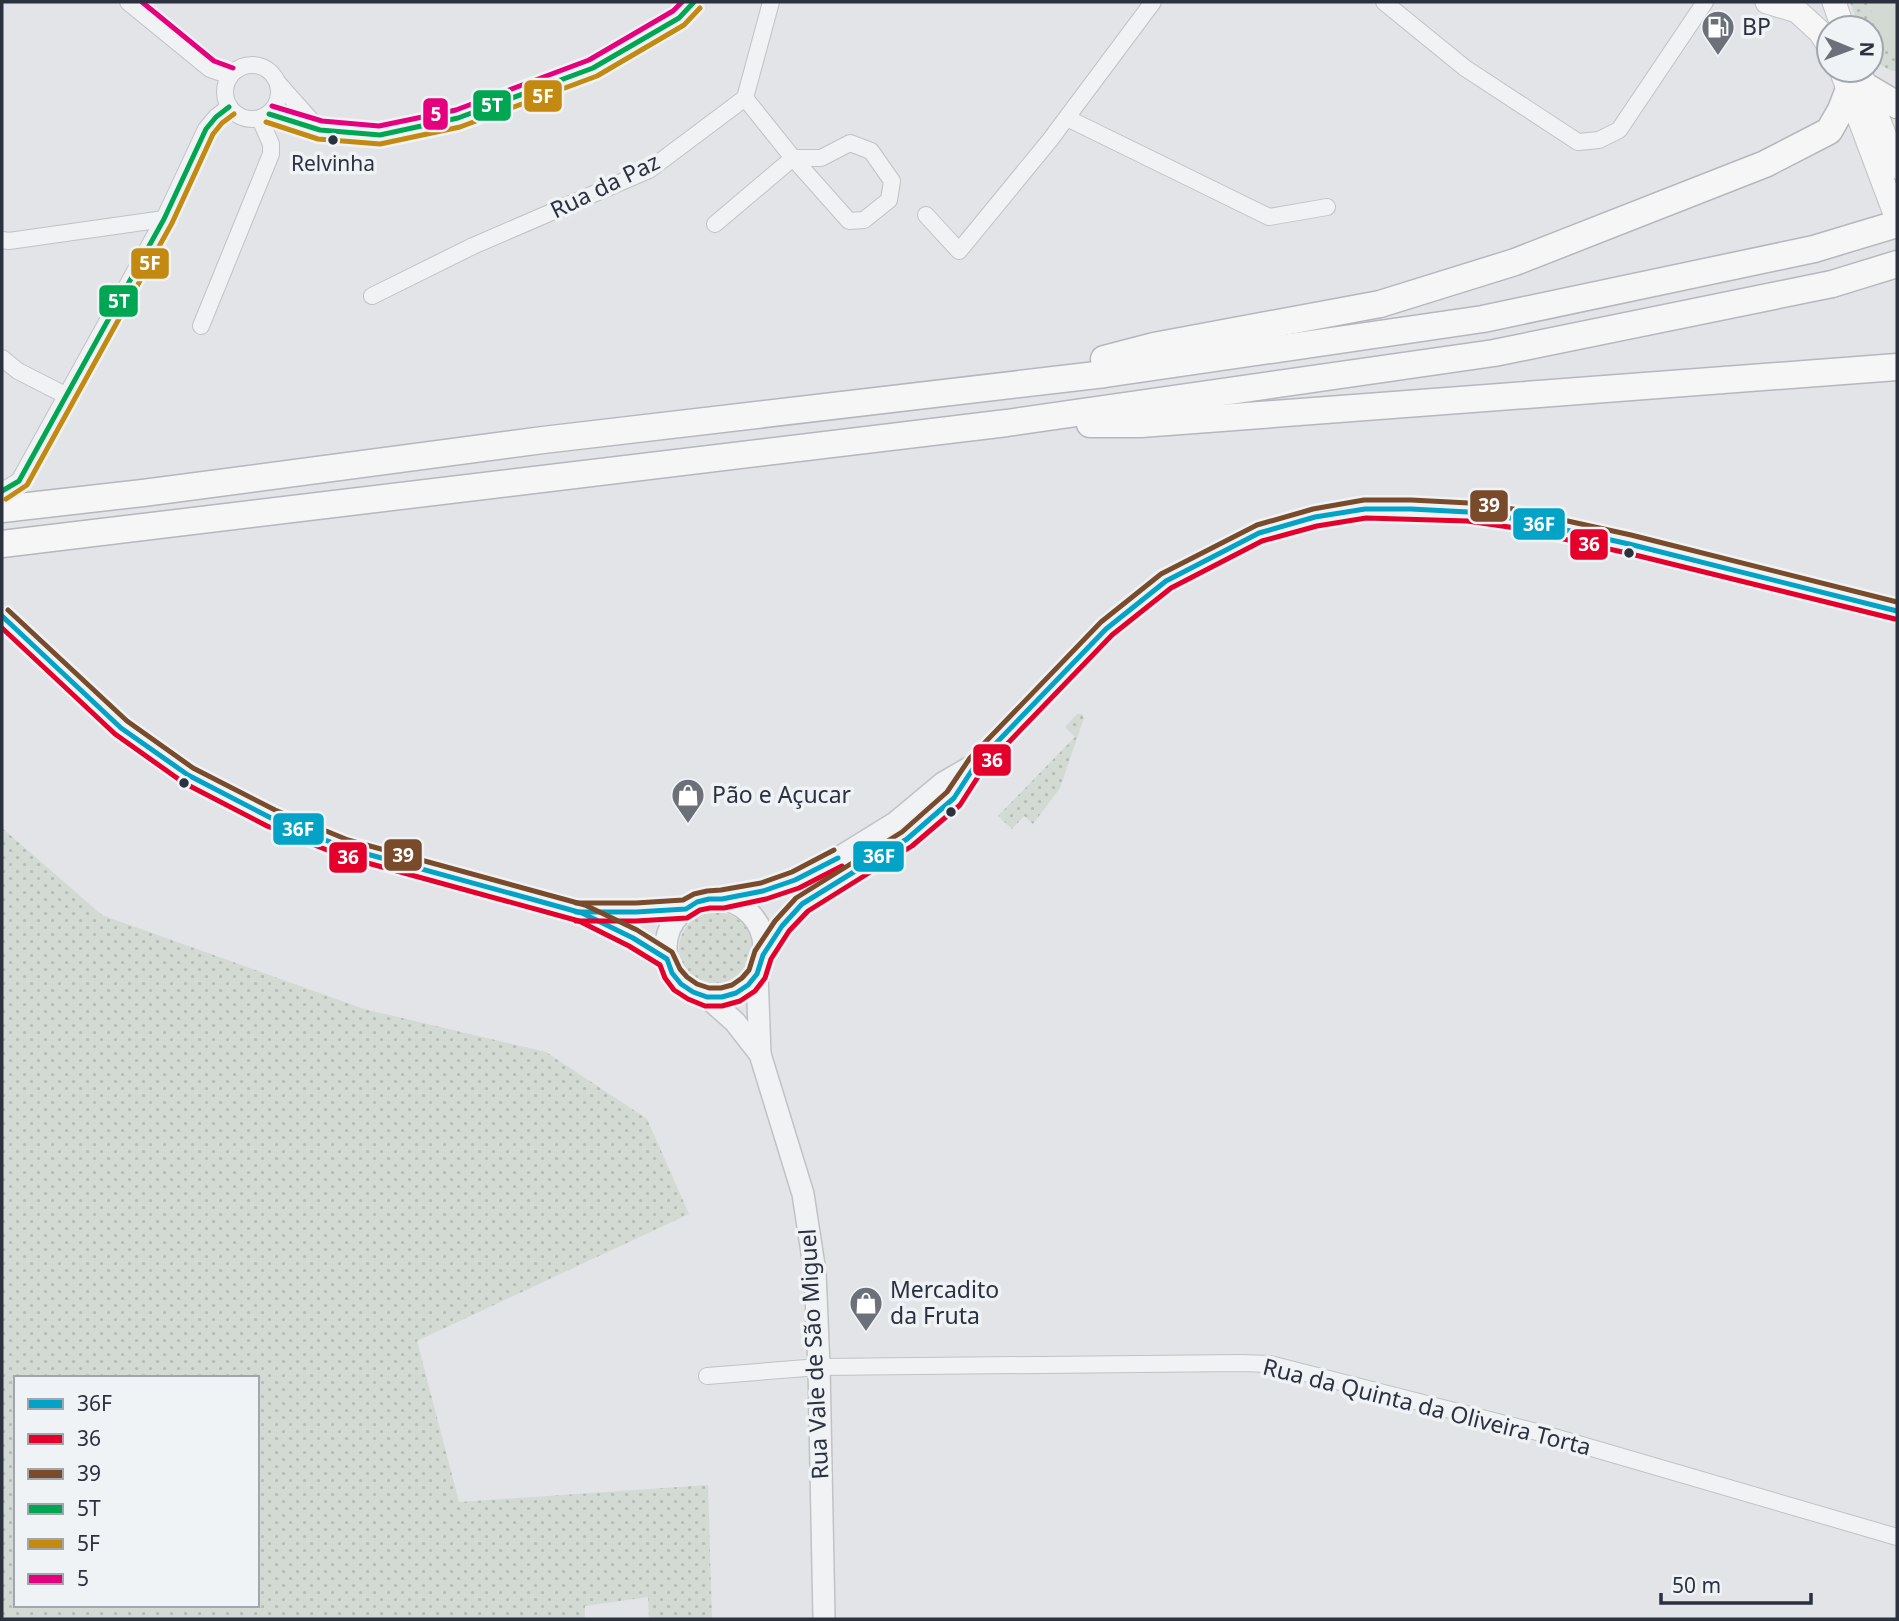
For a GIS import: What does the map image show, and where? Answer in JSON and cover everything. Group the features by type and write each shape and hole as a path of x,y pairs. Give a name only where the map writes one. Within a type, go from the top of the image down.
{"highway":[{"path":"1003,385 1154,346 1380,304 1515,262 1765,164 1829,131 1852,84"},
{"path":"1862,84 1897,105"},
{"path":"2,509 543,440 1105,373 1483,319 1814,249 1897,222"},
{"path":"2,544 1007,422 1494,353 1832,284 1897,264"},
{"path":"1007,422 1142,424 1897,367"}],"main road":[{"path":"1768,2 1797,11 1815,27"},
{"path":"1856,84 1890,165 1897,222"}],"street":[{"path":"128,2 210,69 230,76"},
{"path":"265,116 320,130 380,135 458,118 593,68 679,18 694,2"},
{"path":"926,215 959,251 1067,118 1153,2"},
{"path":"1384,2 1465,68 1578,142 1600,140 1619,130 1705,2"},
{"path":"715,224 793,158 821,158 850,143 871,151 892,181 889,200 864,220 849,221 793,158 744,98 765,4"},
{"path":"278,83 276,105 265,116 252,120 235,114 225,97 225,86 237,69 255,65 265,68 320,130"},
{"name":"Rua da Paz","path":"372,296 473,247 649,170 744,98"},
{"path":"2,491 19,481 164,219 206,129 229,107"},
{"path":"201,327 271,154 265,116"},
{"path":"1067,118 1269,217 1327,207"},
{"path":"2,240 164,219"},
{"path":"2,358 18,371 67,396"},
{"path":"760,965 763,940 758,925 749,913 737,904 709,899 697,902 675,919 669,931 667,959 681,984 707,997 736,993 748,985 760,965 782,926 802,904 907,839 954,798 976,764 1106,629 1166,581 1259,533 1315,517 1365,509 1468,512 1511,518 1629,544 1897,611"},
{"path":"2,616 121,728 188,775 271,818 345,848 582,913 633,938 667,959"},
{"path":"722,900 763,891 827,865 895,823 943,783 976,764"},
{"path":"582,913 686,909"},
{"name":"Rua Vale de São Miguel","path":"760,965 760,1054 803,1194 815,1272 824,1619"},
{"name":"Rua Vale de São Miguel","path":"707,997 735,1022 760,1054"},
{"name":"Rua da Quinta da Oliveira Torta","path":"706,1377 819,1367 1270,1364 1537,1432 1897,1537"}],"shaded area":[{"path":"1850,2 1897,2 1897,71 1885,68 1885,14 1855,14"},
{"path":"1869,2 1897,2 1897,50 1894,51 1885,40 1885,14 1873,14"},
{"path":"1077,714 1082,714 1084,718 1060,788 1033,824 1024,816 1012,829 998,816 1075,737 1065,727"},
{"path":"2,828 102,915 364,1009 546,1052 647,1119 689,1214 417,1341 459,1502 708,1485 712,1619 649,1619 648,1597 585,1606 585,1619 2,1619"},
{"path":"709,912 723,912 737,918 747,928 753,949 747,970 737,980 723,986 709,986 695,980 685,970 679,956 679,942 685,928 695,918"}],"transit line":[{"name":"5","path":"142,2 214,61 233,68"},
{"name":"5","path":"272,106 322,121 379,126 456,110 589,60 673,11 682,2"},
{"name":"5T","path":"269,114 320,130 380,135 458,118 593,68 679,18 694,2"},
{"name":"5F","path":"266,122 318,139 380,144 460,127 597,76 684,25 700,8"},
{"name":"5T","path":"2,491 19,481 164,219 206,129 229,107"},
{"name":"5F","path":"6,499 27,485 172,223 213,134 234,114"},
{"name":"39","path":"8,610 127,721 193,768 275,810 348,840 585,905 637,930 672,952 680,969 697,984 721,988 732,985 749,970 755,951 775,921 796,898 902,832 947,792 970,758 1101,622 1161,574 1257,525 1313,509 1364,500 1469,503 1513,509 1631,535 1897,602"},
{"name":"36F","path":"2,616 121,728 188,775 271,818 345,848 582,913 633,938 667,959 672,973 681,984 693,992 707,997 722,997 736,993 748,985 757,974 763,955 782,926 802,904 907,839 954,798 976,764 1106,629 1166,581 1259,533 1315,517 1365,509 1468,512 1511,518 1629,544 1897,611"},
{"name":"36","path":"2,628 115,734 184,783 267,826 342,856 579,921 660,965 674,990 688,999 705,1006 722,1006 740,1001 755,991 765,978 771,959 789,931 808,911 912,846 960,805 983,769 1112,635 1171,588 1262,541 1317,526 1366,518 1467,521 1509,527 1627,553 1895,619"},
{"name":"39","path":"576,903 683,900 707,891 761,883 792,872 834,850"},
{"name":"36F","path":"576,912 686,909 709,899 763,891 795,880 838,858"},
{"name":"36","path":"576,921 687,918 700,910 766,899 799,888 842,866"}],"place":[{"name":"BP","path":"1718,57"},
{"name":"Relvinha","path":"333,140"},
{"name":"Pão e Açucar","path":"688,825"},
{"name":"Mercadito da Fruta","path":"866,1333"}]}
